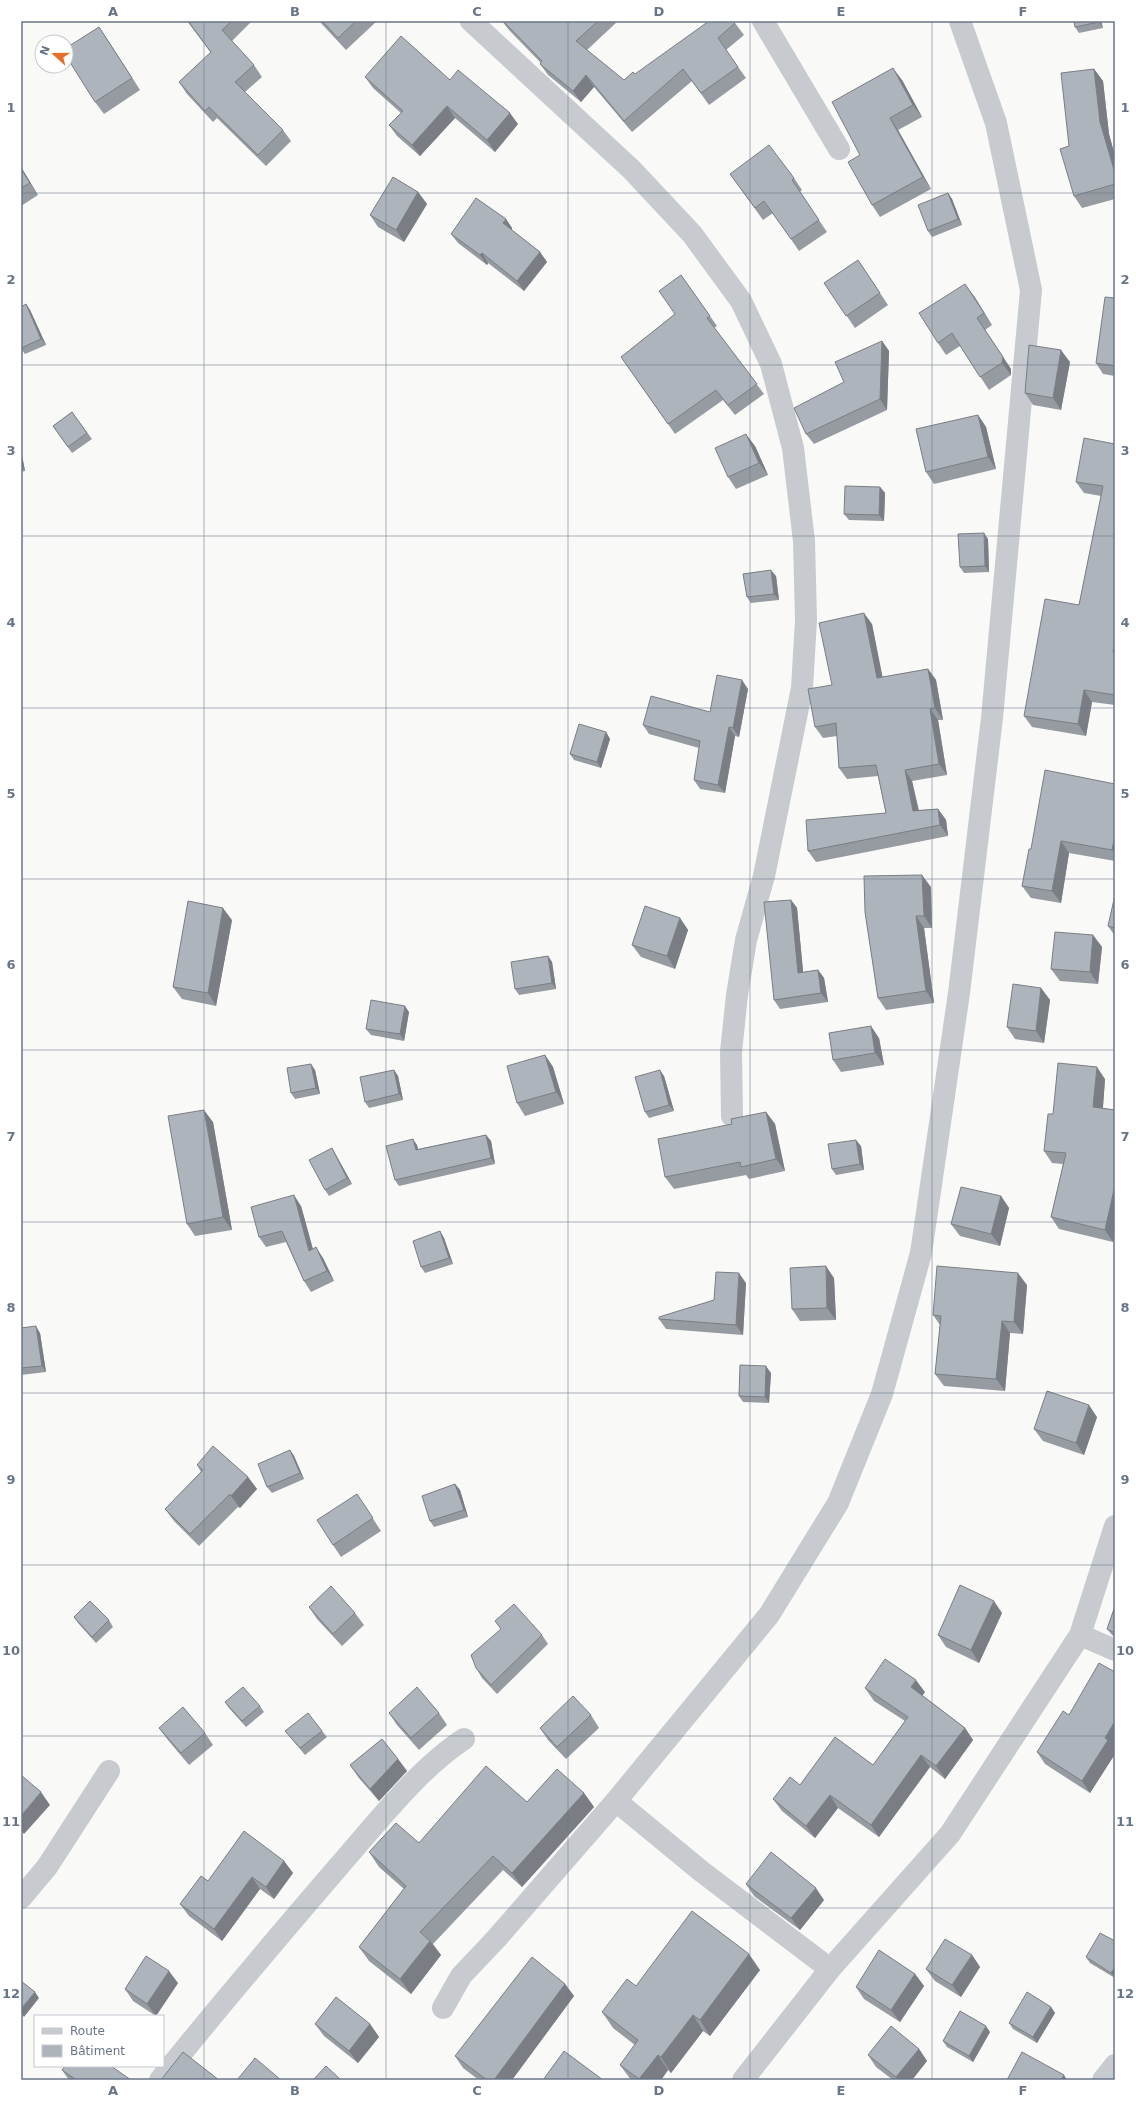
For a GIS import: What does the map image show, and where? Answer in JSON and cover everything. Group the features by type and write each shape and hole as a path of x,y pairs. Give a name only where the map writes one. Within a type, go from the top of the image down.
{"street":[{"path":"471,21 631,169 692,234 741,301 771,364 793,448 804,541 806,620 802,688 764,876 746,940 737,995 731,1052 732,1116"},
{"path":"763,21 840,149"},
{"path":"443,2008 461,1976 496,1939 616,1801 769,1615 838,1503 882,1394 921,1253 959,993 992,718 1031,290 996,123 960,21"},
{"path":"743,2080 830,1969 950,1834 1080,1635 1115,1526"},
{"path":"1080,1635 1115,1650"},
{"path":"160,2080 222,2002 382,1817 442,1754 464,1739"},
{"path":"21,1898 47,1867 109,1770"},
{"path":"616,1801 700,1871 830,1969"},
{"path":"1103,2080 1115,2065"}],"building":[{"path":"188,21 232,21 222,30 254,65 235,82 283,130 258,155 209,107 205,111 179,82 211,52"},
{"path":"322,21 356,21 338,38"},
{"path":"503,21 598,21 576,41 624,80 633,72 635,74 709,21 734,21 735,23 718,38 738,67 701,93 683,69 624,121 586,75 573,91 540,64 542,61"},
{"path":"1074,21 1098,21 1099,22 1075,27"},
{"path":"99,27 132,78 95,102 74,69 74,43"},
{"path":"401,36 450,80 458,70 510,113 487,140 447,106 412,145 389,125 403,111 365,77"},
{"path":"893,68 913,105 890,118 923,177 872,205 848,162 860,155 832,102"},
{"path":"1094,69 1100,122 1115,173 1115,184 1074,196 1060,149 1069,146 1061,73"},
{"path":"769,145 794,178 792,180 819,220 791,239 764,201 755,208 730,174"},
{"path":"21,169 30,183 21,188"},
{"path":"393,177 418,192 396,230 370,215"},
{"path":"948,193 958,219 928,231 918,205"},
{"path":"476,198 506,219 503,223 540,252 517,281 482,253 480,255 451,234"},
{"path":"858,260 880,293 846,316 824,283"},
{"path":"681,275 710,316 707,318 757,384 728,405 716,390 668,424 621,357 675,314 659,291"},
{"path":"965,284 984,313 977,318 1003,357 1002,363 980,377 952,333 938,343 919,313"},
{"path":"1105,297 1115,298 1115,366 1096,363"},
{"path":"26,304 41,339 21,348 21,307"},
{"path":"882,341 880,399 806,434 794,408 844,382 835,362"},
{"path":"1029,345 1061,350 1053,398 1025,393"},
{"path":"72,412 87,433 68,447 53,426"},
{"path":"978,415 988,457 926,472 916,429"},
{"path":"746,434 759,463 728,477 715,448"},
{"path":"1084,438 1115,444 1115,641 1113,652 1115,652 1115,695 1084,690 1078,724 1024,716 1045,599 1079,605 1103,486 1076,482"},
{"path":"845,486 880,487 879,515 844,514"},
{"path":"984,533 985,566 960,567 958,534"},
{"path":"771,570 774,594 747,597 743,574"},
{"path":"864,613 877,678 928,669 935,708 930,709 939,764 905,770 913,811 938,809 940,825 808,851 806,820 886,813 876,765 839,768 836,723 815,727 808,689 832,685 819,623"},
{"path":"717,675 742,680 733,728 729,727 718,785 694,780 700,741 643,725 651,696 710,712"},
{"path":"579,724 606,732 597,762 570,754"},
{"path":"1045,770 1115,784 1115,835 1112,850 1061,841 1052,891 1022,886 1029,849 1031,849"},
{"path":"922,875 924,916 916,916 926,991 878,998 865,912 864,876"},
{"path":"1115,895 1115,928 1108,926"},
{"path":"791,900 798,973 818,970 821,993 774,1000 764,902"},
{"path":"188,901 223,908 208,993 173,987"},
{"path":"645,906 680,918 667,956 632,945"},
{"path":"1055,932 1093,935 1090,972 1051,969"},
{"path":"548,956 552,983 515,989 511,962"},
{"path":"1013,984 1041,988 1036,1031 1007,1027"},
{"path":"371,1000 405,1006 400,1034 366,1029"},
{"path":"871,1026 875,1053 833,1060 829,1033"},
{"path":"545,1055 556,1092 517,1103 507,1066"},
{"path":"1058,1063 1097,1067 1093,1107 1115,1110 1115,1185 1105,1230 1051,1217 1066,1153 1044,1151 1048,1114 1053,1114"},
{"path":"311,1064 316,1088 291,1093 287,1068"},
{"path":"394,1070 399,1094 365,1102 360,1077"},
{"path":"660,1070 669,1105 645,1112 635,1077"},
{"path":"204,1110 223,1217 187,1224 168,1116"},
{"path":"766,1112 776,1159 741,1167 740,1162 665,1177 658,1139 732,1124 731,1119"},
{"path":"486,1135 491,1158 395,1180 386,1146 413,1139 416,1150"},
{"path":"856,1140 860,1164 832,1169 828,1144"},
{"path":"332,1148 347,1178 325,1190 309,1160"},
{"path":"961,1187 1001,1196 991,1234 951,1224"},
{"path":"294,1195 309,1251 316,1247 327,1271 304,1281 282,1231 259,1237 251,1207"},
{"path":"440,1231 449,1258 421,1267 413,1241"},
{"path":"826,1266 827,1308 792,1309 790,1268"},
{"path":"937,1266 1018,1273 1014,1322 1002,1321 996,1379 935,1374 941,1316 933,1315"},
{"path":"716,1272 739,1273 736,1325 659,1319 659,1317 714,1300"},
{"path":"36,1326 42,1366 21,1368 21,1328"},
{"path":"740,1365 766,1366 765,1397 739,1396"},
{"path":"1047,1391 1089,1405 1076,1443 1034,1429"},
{"path":"213,1446 248,1477 231,1496 230,1494 190,1534 165,1509 203,1470 197,1465"},
{"path":"290,1450 300,1473 267,1487 258,1464"},
{"path":"455,1484 464,1510 430,1521 422,1496"},
{"path":"357,1494 373,1518 333,1545 317,1520"},
{"path":"960,1585 994,1601 971,1650 938,1635"},
{"path":"331,1586 355,1613 333,1634 309,1607"},
{"path":"90,1601 109,1620 92,1637 74,1617"},
{"path":"514,1604 542,1635 491,1685 476,1668 471,1655 501,1629 495,1621"},
{"path":"1115,1606 1115,1633 1107,1629"},
{"path":"885,1659 916,1680 911,1687 965,1728 936,1766 921,1755 871,1825 830,1795 806,1826 773,1799 790,1777 800,1785 835,1737 873,1765 908,1717 865,1688"},
{"path":"1099,1663 1115,1672 1115,1721 1105,1738 1108,1740 1082,1781 1037,1752 1063,1711 1069,1715"},
{"path":"243,1687 260,1706 242,1721 225,1702"},
{"path":"417,1687 439,1713 411,1738 389,1713"},
{"path":"573,1696 591,1715 557,1747 540,1728"},
{"path":"183,1707 205,1733 181,1753 159,1728"},
{"path":"308,1713 322,1731 300,1748 285,1731"},
{"path":"382,1739 398,1759 370,1789 350,1765"},
{"path":"486,1766 527,1802 557,1769 584,1793 512,1873 493,1856 420,1932 430,1941 400,1979 359,1947 406,1886 369,1852 396,1823 419,1843"},
{"path":"21,1775 41,1792 21,1816"},
{"path":"244,1831 284,1861 266,1887 252,1877 214,1929 180,1904 201,1876 208,1881"},
{"path":"771,1852 816,1888 791,1918 746,1884"},
{"path":"692,1911 749,1954 700,2020 693,2015 661,2057 658,2055 639,2079 620,2065 638,2040 602,2012 627,1979 636,1986"},
{"path":"1100,1933 1115,1941 1115,1967 1111,1973 1086,1957"},
{"path":"945,1939 972,1955 952,1985 926,1969"},
{"path":"879,1950 915,1974 891,2010 856,1987"},
{"path":"146,1956 169,1971 147,2004 125,1989"},
{"path":"532,1957 565,1984 494,2080 487,2080 455,2056"},
{"path":"21,1981 35,1992 21,2009"},
{"path":"1027,1992 1051,2007 1033,2037 1009,2023"},
{"path":"336,1997 370,2024 349,2051 315,2024"},
{"path":"960,2011 986,2026 969,2056 943,2041"},
{"path":"891,2026 919,2049 896,2077 868,2055"},
{"path":"564,2051 603,2080 543,2080"},
{"path":"183,2052 219,2080 161,2080"},
{"path":"1022,2052 1064,2075 1061,2080 1007,2080"},
{"path":"255,2058 281,2080 237,2080"},
{"path":"326,2066 341,2080 313,2080"},
{"path":"64,2067 112,2067 131,2080 75,2080 62,2070"}]}
